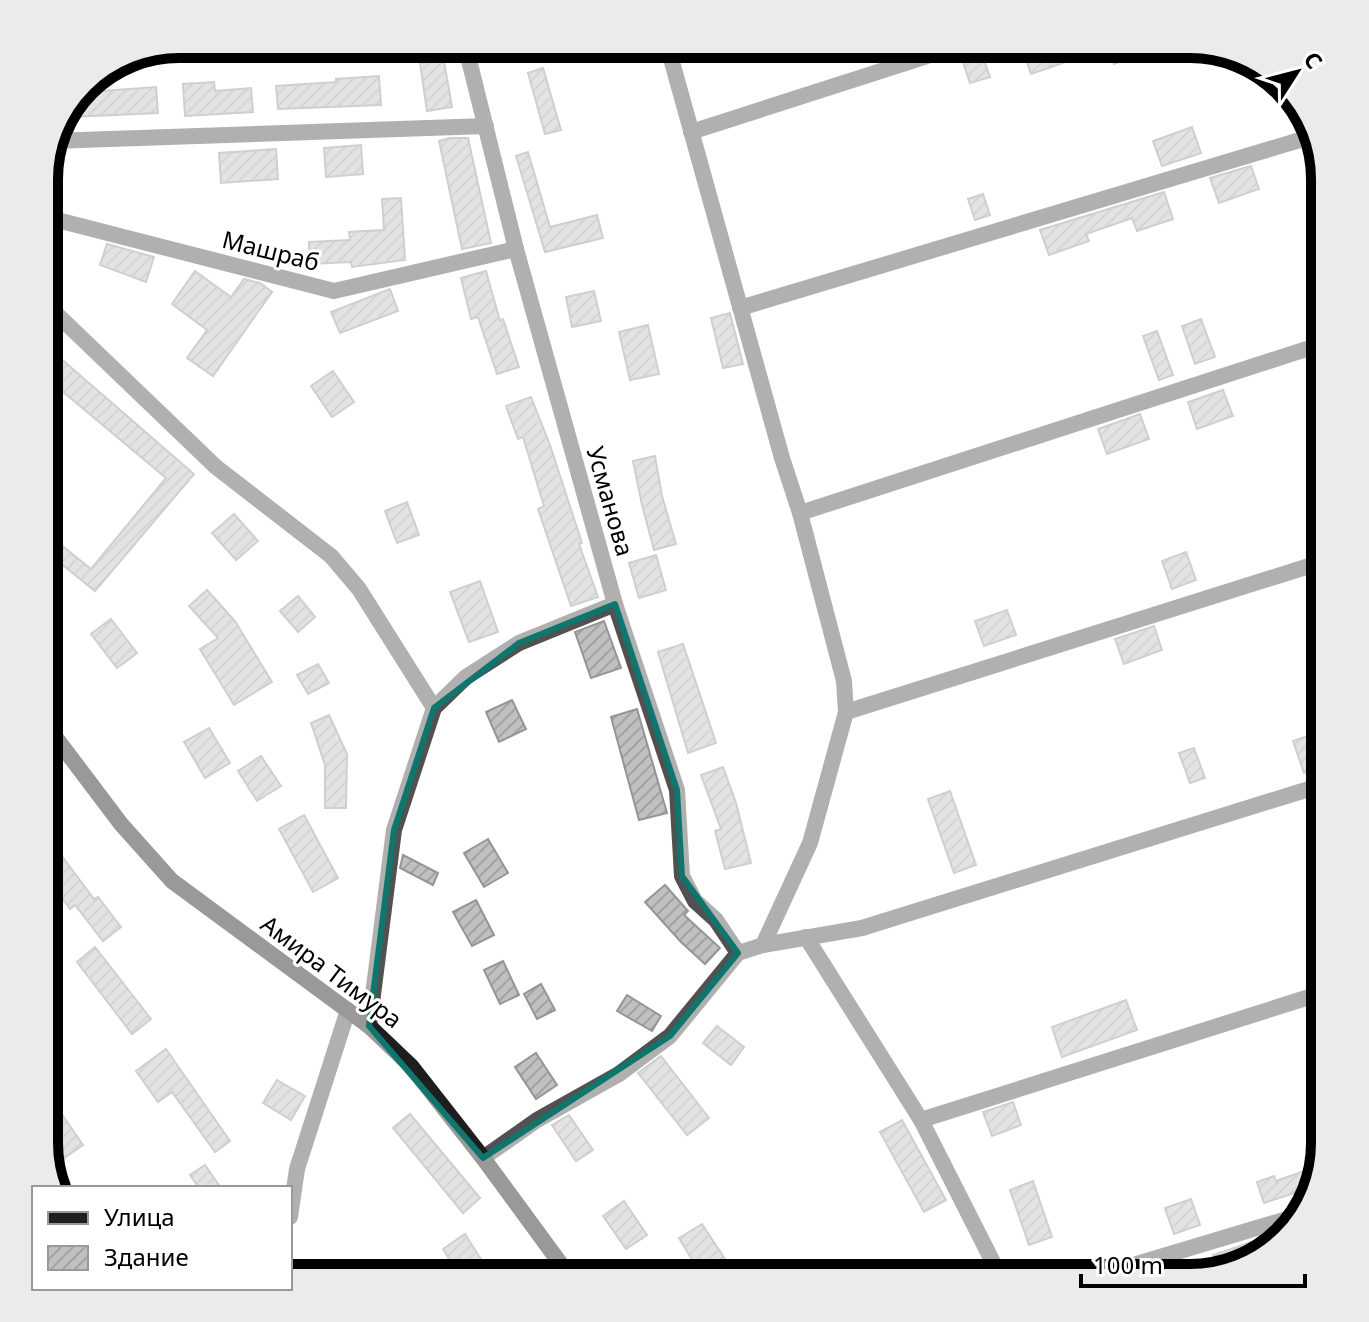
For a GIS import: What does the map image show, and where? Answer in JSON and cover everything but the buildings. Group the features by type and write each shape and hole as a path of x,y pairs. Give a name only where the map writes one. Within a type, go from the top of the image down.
{"street":[{"name":"Усманова","path":"469,58 516,249 615,604 677,790 682,876 695,901 716,920 738,953"},
{"path":"671,58 800,513 844,681 846,712 810,843 763,945"},
{"path":"691,132 921,58"},
{"path":"64,141 486,126"},
{"path":"740,308 1304,139"},
{"name":"Машраб","path":"61,221 334,291 516,249"},
{"path":"58,315 216,467 331,556 359,589 434,708"},
{"path":"800,513 1311,348"},
{"path":"846,712 1311,565"},
{"path":"369,1026 394,830 434,708 466,677 519,643 615,604"},
{"name":"Амира Тимура","path":"58,741 121,824 172,881 369,1026 411,1066 561,1264"},
{"path":"483,1158 537,1120 619,1074 670,1036 738,953 763,945 862,928 1311,788"},
{"path":"806,937 921,1120 994,1264"},
{"path":"921,1120 1311,996"},
{"path":"292,1203 297,1169 348,1010"},
{"path":"1137,1264 1283,1220"}],"highlighted area":[{"path":"615,604 677,790 682,876 738,953 670,1036 483,1158 369,1026 394,830 434,708 519,643"}]}
